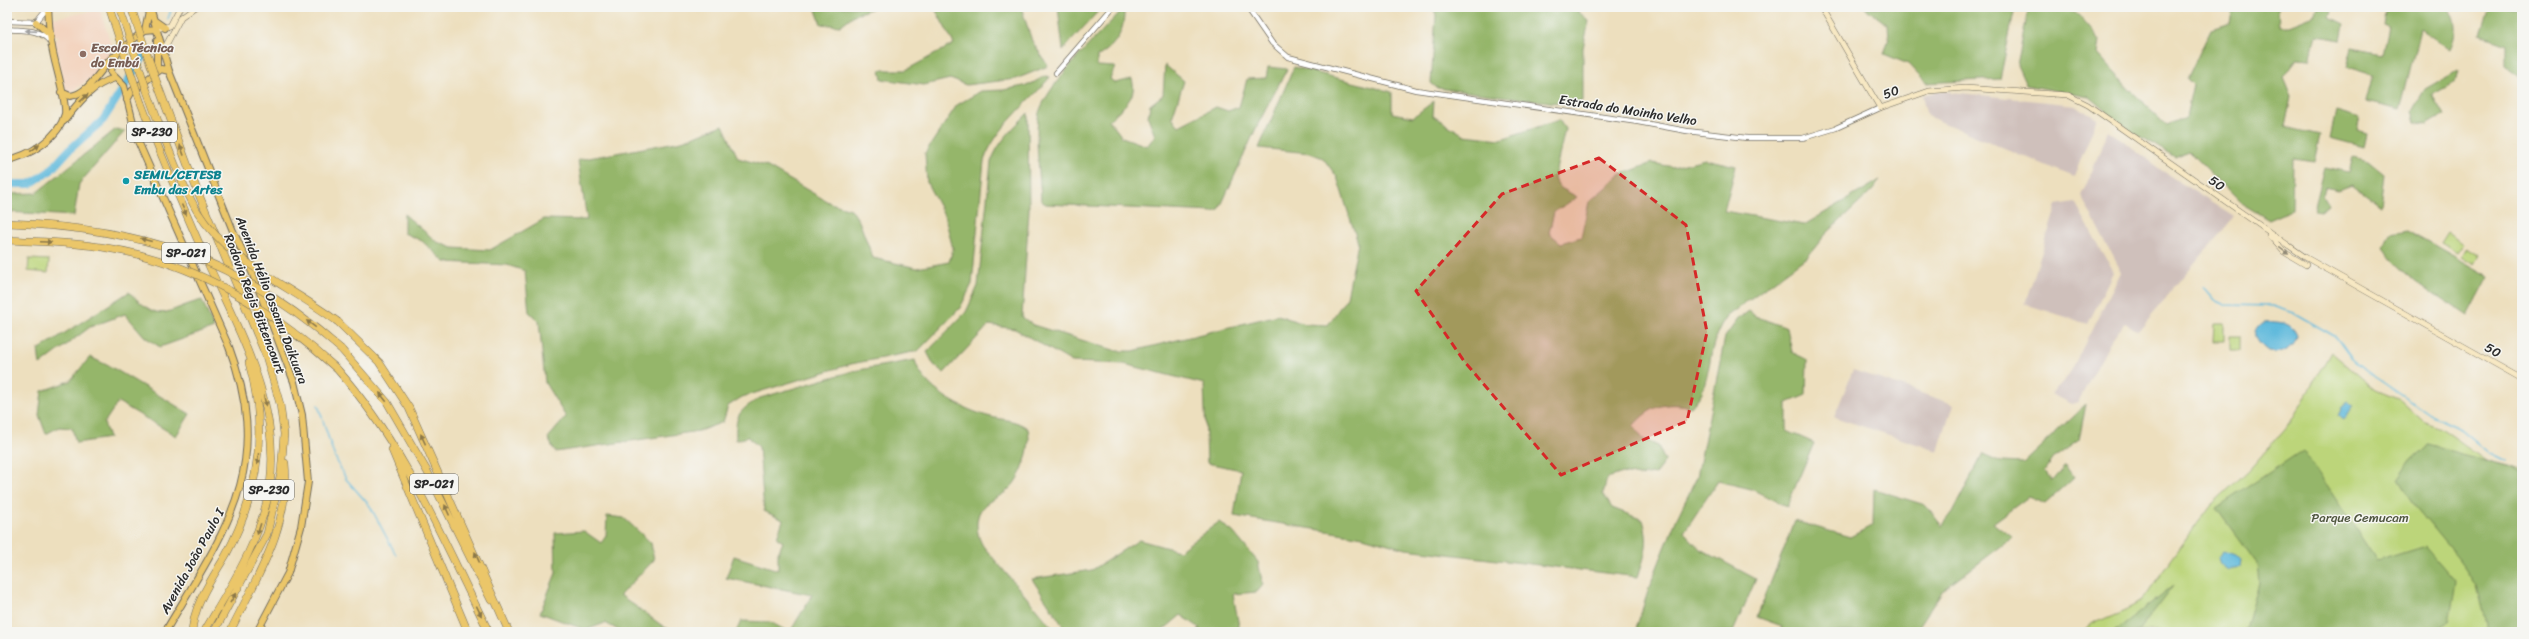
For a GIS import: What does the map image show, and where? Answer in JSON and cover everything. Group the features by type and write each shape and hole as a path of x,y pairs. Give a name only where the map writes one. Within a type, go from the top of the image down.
{"highway":[{"name":"Rodovia Régis Bittencourt","path":"109,7 141,103 176,191 262,386 270,421 272,446 270,484 265,507 253,545 204,632"},
{"path":"119,7 163,135 184,187 198,212 212,231 251,265 305,298 338,322 379,362 409,408 508,632"},
{"name":"Rodovia Régis Bittencourt","path":"131,7 157,83 197,190 266,356 280,404 284,434 284,453 275,504 263,543 214,632"},
{"name":"SP-021","path":"7,224 80,227 122,234 178,249 222,267 248,282 302,317 341,348 374,385 397,419 441,497 508,632"},
{"name":"SP-021","path":"7,240 108,248 167,263 203,276 274,317 337,369 383,427 422,496 489,632"},
{"path":"192,632 196,609 237,532 246,510 256,476 260,448 258,414 252,376 241,338"},
{"path":"383,427 468,632"},
{"path":"230,632 260,573 278,530 286,477 284,453"}],"main road":[{"path":"48,7 51,40 65,114 59,127"},
{"name":"Avenida Hélio Ossamu Daikuara","path":"150,7 169,71 233,231 258,286 294,382 302,415 308,482 302,527 286,579 257,632"},
{"name":"Avenida Hélio Ossamu Daikuara","path":"144,30 150,7"},
{"path":"62,92 70,96 77,94 95,79 118,52 144,30 156,30 165,28 172,24 180,7"},
{"path":"156,71 162,51 173,29 181,17 195,7"},
{"path":"1821,7 1880,108"},
{"path":"154,19 165,28"},
{"path":"36,22 51,40"},
{"path":"156,30 156,71"},
{"path":"7,160 31,152 59,127 82,98 103,83 116,78 111,73 111,67 118,52"},
{"path":"127,100 132,91 156,71 162,69 169,71"},
{"name":"Avenida João Paulo I","path":"116,78 122,82 137,139 233,358 241,382 246,412 246,453 238,497 221,535 165,632"},
{"name":"50","path":"1880,108 1929,91 1943,89 1965,88 2068,95 2088,105 2268,232 2319,266 2522,379"},
{"path":"124,90 132,91"},
{"path":"2268,232 2284,252 2306,265"}],"street":[{"path":"7,21 36,22 48,7"},
{"path":"1056,73 1113,7"},
{"name":"Estrada do Moinho Velho","path":"1247,7 1272,44 1288,57 1416,90 1631,120 1687,131 1747,138 1788,139 1810,136 1836,128 1880,108"},
{"path":"7,29 41,33 51,40"}],"highlighted area":[{"path":"1599,158 1686,225 1707,332 1687,421 1561,475 1464,361 1416,291 1502,194"}],"shaded area":[{"name":"Escola Técnica do Embú","path":"100,10 113,50 96,74 70,93 65,90 55,42 59,35 54,35 53,18"},
{"path":"1941,91 2075,105 2097,118 2074,177 1927,116 1922,95"},
{"path":"2109,130 2170,176 2234,217 2138,331 2125,323 2111,341 2078,402 2071,404 2051,394 2062,384 2071,371 2121,272 2081,196"},
{"path":"2075,202 2113,272 2088,324 2025,304 2057,205"},
{"path":"1853,370 1953,404 1938,451 1834,417"}],"green space":[{"path":"815,7 876,7 854,15 840,26 821,24"},
{"path":"934,7 1021,7 1032,41 1048,66 1016,79 966,85 950,79 924,85 882,79 880,70 906,70 954,44"},
{"path":"1058,7 1102,7 1063,50"},
{"path":"1433,7 1573,7 1589,21 1583,48 1583,101 1565,104 1437,88 1431,83 1436,15"},
{"path":"1864,7 2015,7 2000,79 1926,83 1908,64 1884,54 1889,38 1888,25"},
{"path":"2029,7 2064,8 2077,14 2100,40 2098,54 2129,89 2167,125 2186,117 2193,85 2187,79 2211,29 2230,23 2233,7 2278,7 2279,26 2289,26 2314,16 2317,7 2333,7 2330,17 2344,24 2341,40 2317,36 2310,60 2296,59 2283,78 2291,97 2285,127 2320,135 2314,162 2293,159 2292,210 2269,220 2241,203 2189,151 2175,157 2127,129 2089,97 2026,85 2017,65"},
{"path":"2386,7 2448,7 2453,17 2455,28 2454,38 2450,49 2420,29 2400,110 2366,102 2373,75 2347,67 2352,48 2382,54 2388,26 2383,24"},
{"path":"2489,7 2522,7 2522,78 2506,66 2506,44 2480,34"},
{"path":"1124,8 1123,24 1118,37 1110,48 1097,57 1097,66 1115,67 1110,79 1115,83 1132,79 1133,92 1131,97 1124,107 1109,120 1122,137 1147,146 1155,136 1148,117 1150,105 1163,95 1165,65 1184,81 1172,118 1179,126 1216,107 1228,111 1239,107 1247,79 1266,78 1268,67 1287,69 1257,126 1219,210 1213,212 1046,204 1041,201 1037,128 1038,118 1042,106 1050,92 1074,61"},
{"path":"1294,67 1392,92 1392,113 1413,117 1434,101 1433,116 1464,135 1501,139 1559,120 1565,129 1554,179 1559,187 1577,197 1554,212 1549,233 1561,243 1581,237 1589,202 1620,175 1652,163 1673,167 1705,159 1736,166 1724,211 1804,225 1880,180 1872,191 1826,234 1808,256 1727,316 1717,334 1702,392 1691,407 1682,405 1666,405 1659,407 1639,419 1633,426 1643,439 1658,446 1665,461 1655,474 1639,476 1623,473 1607,478 1603,494 1612,508 1643,520 1646,536 1646,549 1638,577 1406,549 1363,537 1234,516 1241,470 1207,463 1204,384 1124,364 1072,362 1015,329 989,325 944,373 934,365 927,352 966,312 978,286 991,162 1002,142 1028,113 1029,210 1022,317 1033,325 1117,351 1133,351 1278,315 1304,324 1328,325 1347,297 1358,243 1337,177 1323,158 1310,153 1259,148"},
{"path":"2458,70 2455,82 2432,95 2444,115 2427,125 2415,122 2412,111 2425,89"},
{"path":"1045,76 1050,77 1004,127 989,149 984,161 972,284 960,308 918,351 851,364 742,397 728,406 723,422 699,431 555,452 548,438 566,417 545,383 539,321 529,312 525,271 507,265 445,262 422,241 404,233 404,214 437,242 453,248 490,250 544,219 587,220 578,160 682,141 723,125 738,158 766,166 830,203 851,209 859,221 873,258 917,268 949,262 953,249 945,217 927,183 925,153 957,105 981,91 1003,90 1029,85"},
{"path":"2336,111 2360,118 2357,131 2367,134 2364,147 2330,138"},
{"path":"116,129 125,131 79,184 74,216 7,212 7,194 36,193"},
{"path":"2353,157 2368,161 2384,174 2380,206 2352,185 2338,190 2325,187 2323,195 2328,205 2320,211 2314,210 2325,167 2349,172"},
{"path":"2407,230 2489,276 2468,316 2409,275 2390,256 2384,246 2390,233"},
{"path":"2447,232 2464,243 2457,253 2440,243"},
{"path":"2467,247 2480,255 2475,264 2462,256"},
{"path":"29,259 49,260 48,273 28,271"},
{"path":"129,292 140,303 157,312 171,311 202,300 214,328 160,347 145,337 125,314 90,327 40,365 38,350"},
{"path":"1749,311 1755,316 1787,328 1792,352 1807,360 1806,395 1787,403 1787,431 1814,443 1787,506 1751,489 1718,481 1684,532 1700,549 1756,579 1733,632 1635,632 1650,585 1677,518 1697,477 1725,337 1738,319"},
{"path":"2214,324 2224,324 2224,341 2213,341"},
{"path":"2230,336 2240,336 2240,350 2230,350"},
{"name":"Parque Cemucam","path":"2331,352 2376,390 2400,400 2423,421 2441,428 2486,460 2522,470 2522,632 2083,632 2097,622 2128,609 2142,600 2211,505 2249,470 2290,423"},
{"path":"90,357 113,368 190,414 176,436 118,402 104,423 109,438 76,443 72,428 59,427 46,434 39,415 42,391 70,381"},
{"path":"915,360 919,370 926,380 945,397 956,404 980,414 1015,422 1028,429 1029,445 1025,462 1017,479 1007,491 988,502 982,508 977,519 977,530 983,546 1056,632 790,632 812,595 726,578 734,556 778,570 778,553 783,542 777,538 783,520 764,511 759,447 748,437 736,440 737,419 742,410 760,398 853,371"},
{"path":"2086,404 2079,440 2054,458 2045,471 2052,481 2065,465 2074,478 2045,504 2028,497 1993,523 2012,538 1943,590 1915,632 1780,632 1782,626 1757,617 1795,521 1850,537 1873,525 1874,489 1925,505 1942,526 1953,512 1983,454 2001,462 2023,463"},
{"path":"2428,445 2511,467 2522,473 2522,632 2489,632 2477,586 2461,561 2413,503 2398,479 2411,460"},
{"path":"2303,450 2377,561 2425,546 2456,582 2449,622 2432,632 2245,632 2259,582 2257,564 2216,508"},
{"path":"607,516 624,518 651,543 654,560 620,595 664,627 677,632 622,632 605,623 586,630 540,613 556,573 555,533 584,531 601,543 606,536"},
{"path":"1219,522 1233,532 1258,562 1263,585 1257,592 1233,594 1240,632 1198,632 1200,628 1181,615 1161,632 1067,632 1032,579 1092,570 1139,540 1179,551"},
{"path":"2174,585 2138,632 2114,632"},
{"path":"741,621 770,622 789,632 736,632"}],"water":[{"path":"2264,322 2284,323 2292,328 2297,336 2293,345 2282,351 2268,351 2256,337 2259,326"},
{"path":"2348,402 2353,405 2344,420 2338,416 2342,407"},
{"path":"2224,551 2236,555 2241,560 2240,568 2228,570 2220,564 2218,558"}],"waterway":[{"path":"168,19 172,7"},
{"path":"7,184 30,184 50,171 69,150 103,120 145,54"},
{"path":"2204,287 2216,301 2225,305 2273,306 2294,313 2336,337 2351,358 2366,371 2431,415 2461,429 2490,453 2506,461"},
{"path":"318,405 334,455 346,479 370,506 396,555"}],"place":[{"name":"Escola Técnica do Embú","path":"83,54"},
{"name":"SEMIL/CETESB Embu das Artes","path":"126,181"}]}
